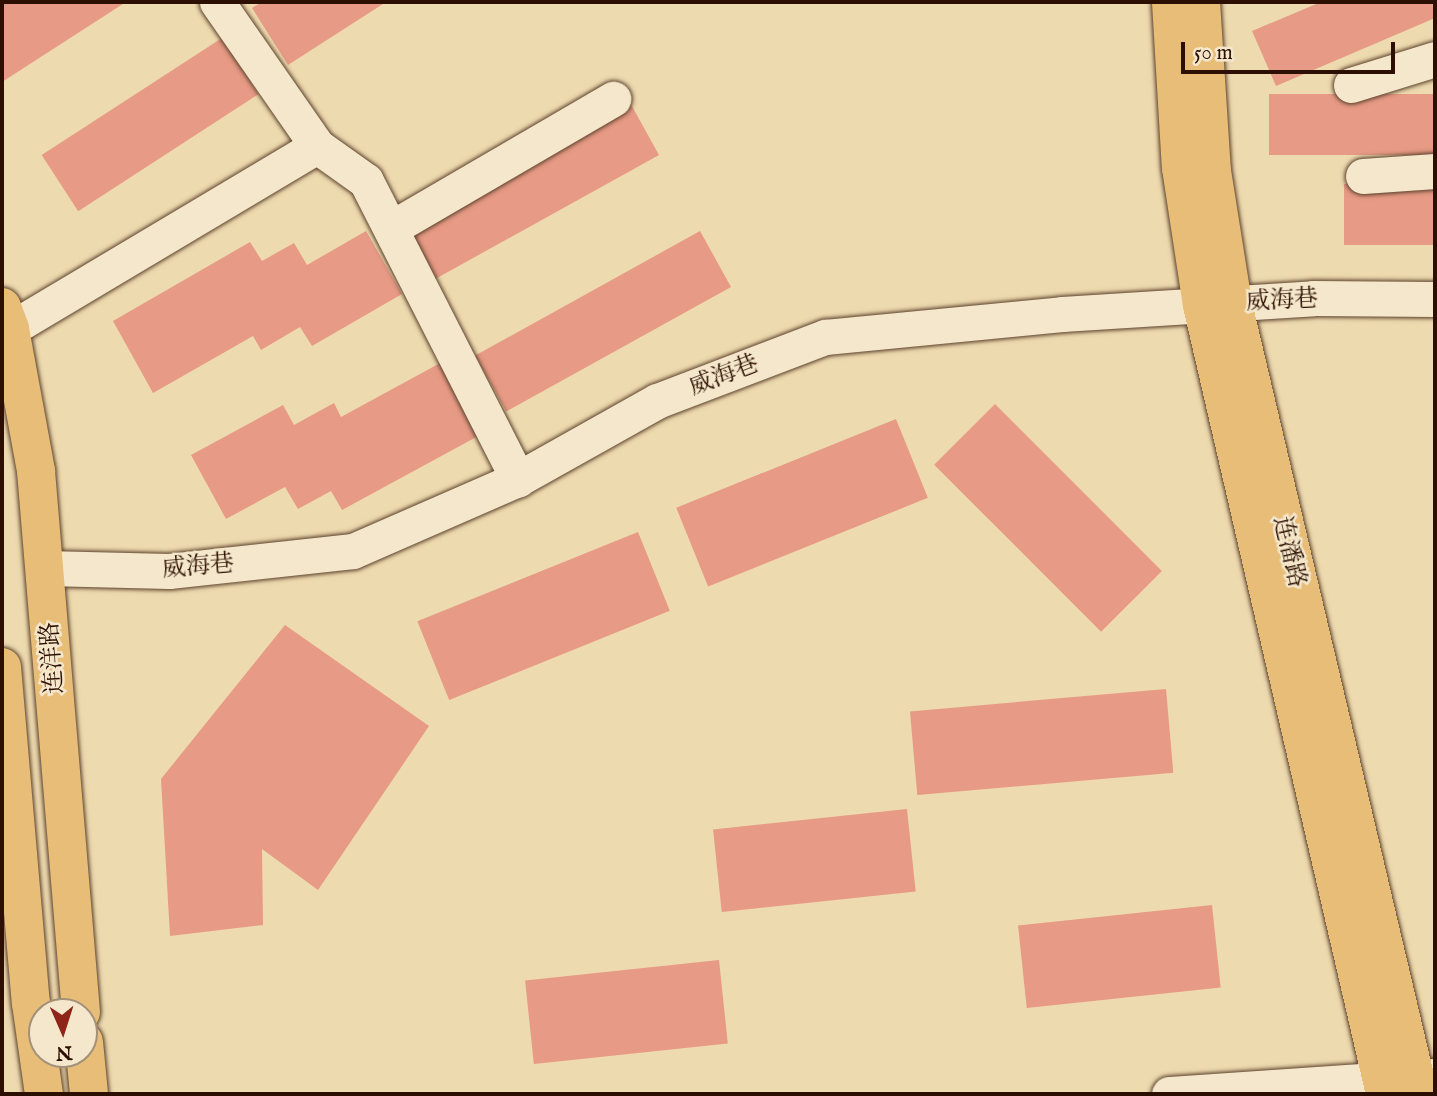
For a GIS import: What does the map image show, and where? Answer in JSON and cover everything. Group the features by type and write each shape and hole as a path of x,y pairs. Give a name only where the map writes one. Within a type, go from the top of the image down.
{"main road":[{"name":"连潘路","path":"1171,2 1181,168 1217,304 1407,1084"},
{"name":"连潘路","path":"1201,2 1216,204 1217,304"},
{"name":"连洋路","path":"6,318 36,471 80,998"},
{"name":"连洋路","path":"2,667 31,1003 44,1094"},
{"path":"86,1068 89,1094"}],"street":[{"path":"217,2 317,146 366,181 393,227 518,479"},
{"path":"1351,85 1435,59"},
{"path":"393,227 613,99"},
{"path":"6,318 317,146"},
{"path":"1363,176 1435,171"},
{"name":"威海巷","path":"45,568 169,571 353,551 518,479 657,401 825,337 1313,298 1435,299"},
{"path":"1169,1094 1407,1084"}],"building":[{"path":"2,2 126,2 2,82"},
{"path":"262,2 386,2 288,65 252,8"},
{"path":"1321,2 1435,2 1435,18 1276,86 1252,31"},
{"path":"222,38 258,94 78,211 42,155"},
{"path":"1269,94 1435,94 1435,155 1269,155"},
{"path":"628,99 659,155 434,280 403,224"},
{"path":"1344,184 1435,184 1435,245 1344,245"},
{"path":"366,231 402,294 312,346 300,327 261,350 253,336 153,393 113,321 250,242 262,261 294,243 307,265"},
{"path":"700,231 731,287 506,412 475,356"},
{"path":"442,362 480,435 342,510 331,491 298,509 285,487 226,519 191,455 283,405 294,425 334,403 341,417"},
{"path":"995,404 1162,571 1101,632 934,465"},
{"path":"896,419 928,498 708,587 676,508"},
{"path":"638,532 670,611 449,700 417,621"},
{"path":"285,625 429,726 318,890 262,849 263,925 170,936 161,779"},
{"path":"1166,689 1173,773 917,795 910,711"},
{"path":"907,809 916,892 722,912 713,829"},
{"path":"1212,905 1221,988 1027,1008 1018,925"},
{"path":"719,960 728,1044 534,1064 525,980"}]}
